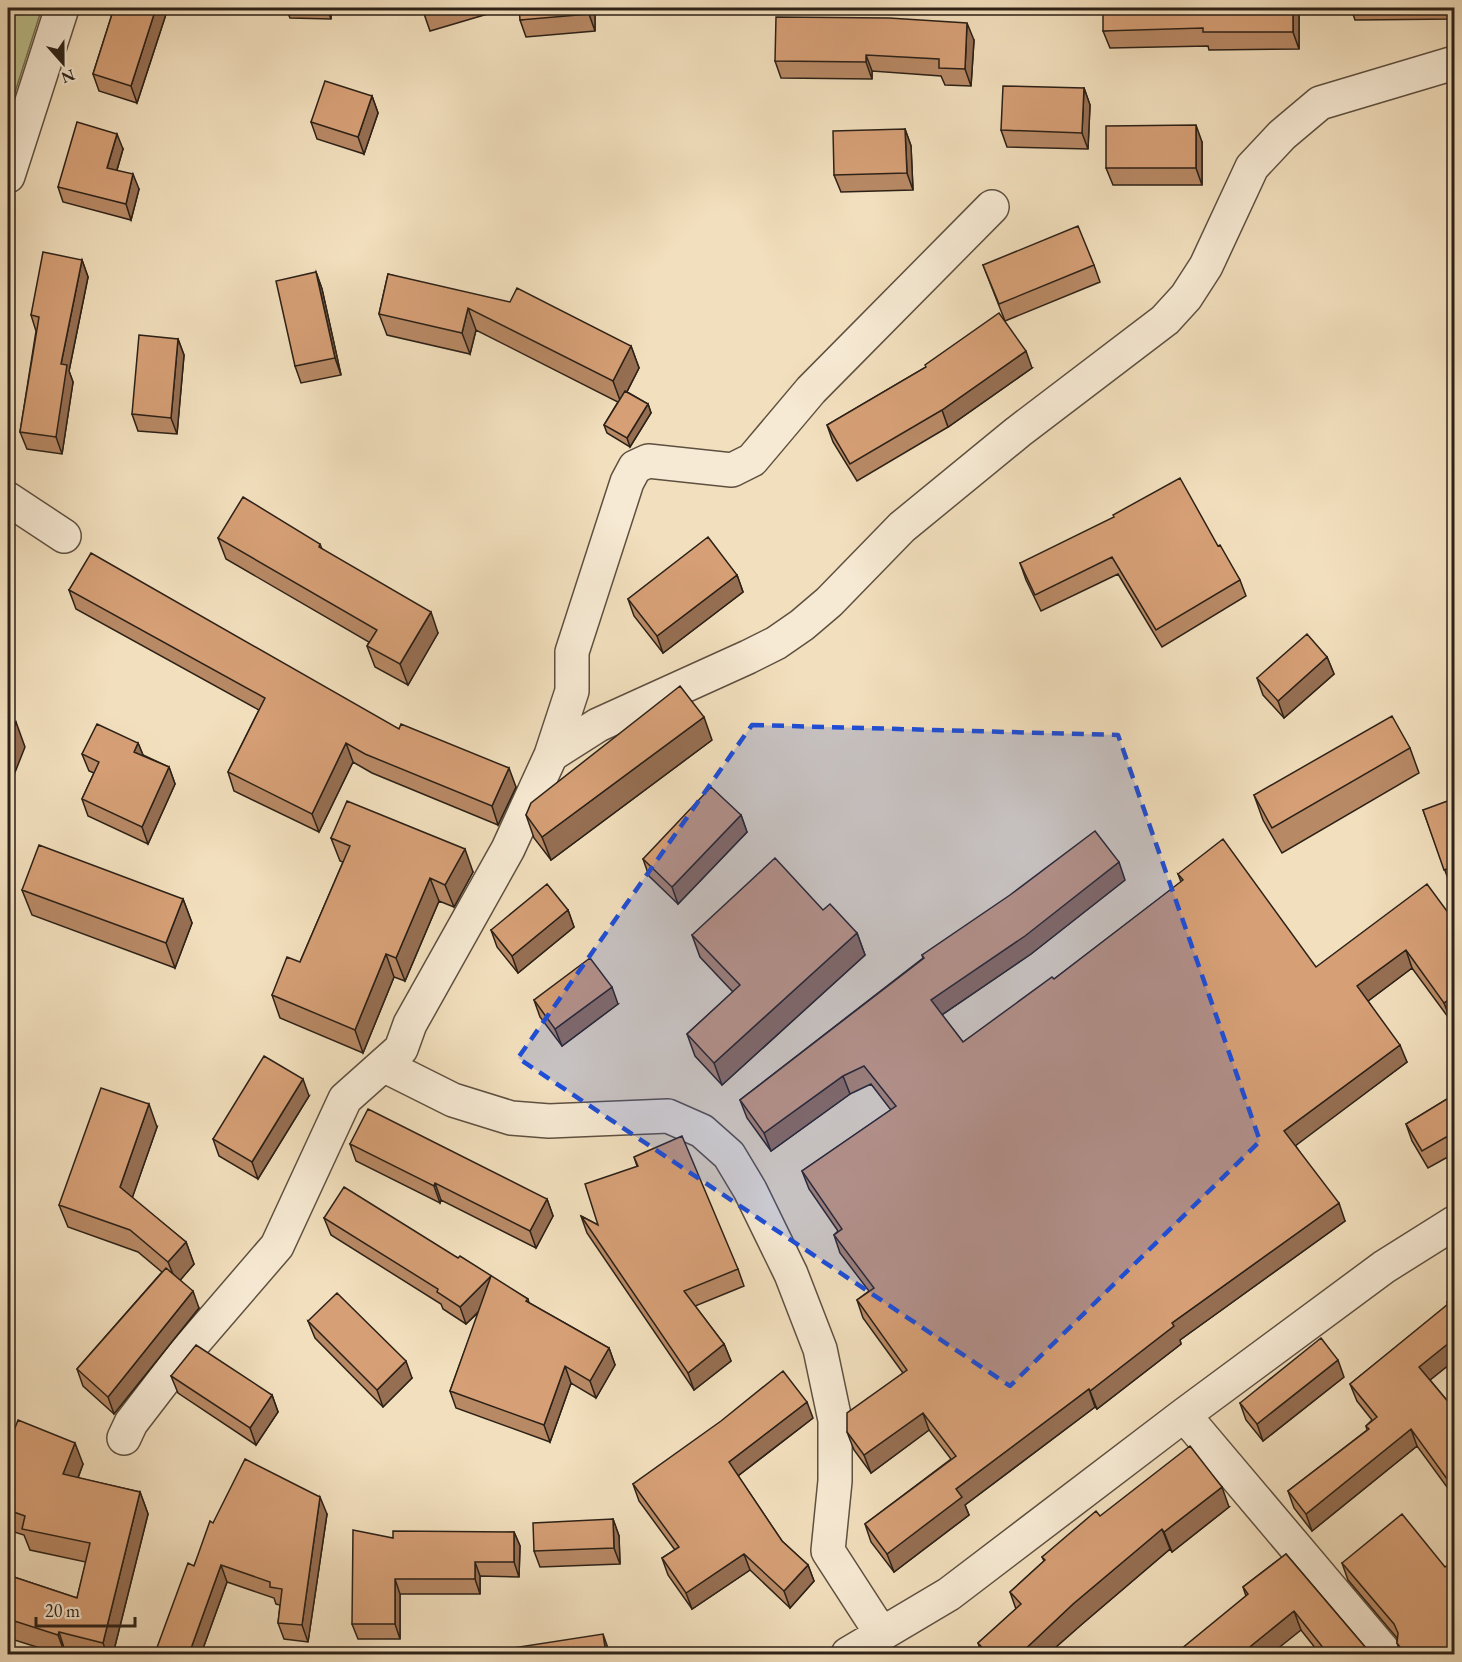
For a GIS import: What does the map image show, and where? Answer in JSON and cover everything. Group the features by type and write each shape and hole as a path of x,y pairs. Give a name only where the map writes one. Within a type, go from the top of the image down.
{"street":[{"path":"8,176 62,8"},
{"path":"551,755 598,725 748,657 776,643 802,625 829,602 902,527 1018,432 1165,320 1186,297 1206,266 1252,167 1282,135 1320,103 1455,63"},
{"path":"124,1438 131,1423 183,1354 277,1246 345,1099 385,1066 401,1049 410,1024 508,849 551,755 572,690 572,652 627,482 635,467 648,461 732,470 752,460 812,390 992,207"},
{"path":"8,500 64,536"},
{"path":"385,1066 453,1100 511,1118 549,1121 668,1116 702,1131 729,1155 750,1190 791,1274 820,1349 835,1420 835,1481 828,1551 881,1633"},
{"path":"848,1654 949,1594 1184,1415 1384,1267 1455,1223"},
{"path":"1184,1415 1386,1654"}],"highlighted area":[{"path":"752,725 1118,735 1260,1141 1010,1386 518,1058"}],"green space":[{"path":"8,8 42,8 8,114"}],"building":[{"path":"114,8 156,8 131,86 93,74"},
{"path":"422,8 445,8 424,14"},
{"path":"519,8 589,8 589,14 520,20"},
{"path":"1103,8 1293,8 1293,32 1203,32 1203,28 1103,31"},
{"path":"776,17 889,18 967,23 965,69 939,68 939,59 866,55 866,62 775,61"},
{"path":"325,81 372,96 358,137 311,122"},
{"path":"1003,86 1084,88 1082,133 1001,130"},
{"path":"77,122 117,134 107,168 133,174 126,204 58,187"},
{"path":"1196,125 1196,168 1106,168 1106,126"},
{"path":"905,129 907,173 834,175 833,131"},
{"path":"1078,226 1094,265 999,304 983,265"},
{"path":"43,252 82,260 61,364 67,365 56,437 20,432 39,317 31,315"},
{"path":"316,272 335,358 295,366 276,281"},
{"path":"388,274 510,302 517,288 631,346 613,381 468,308 462,333 379,314"},
{"path":"999,313 1026,351 942,410 850,464 827,425 926,367 925,365"},
{"path":"139,335 178,339 171,418 132,414"},
{"path":"625,391 648,404 627,438 604,425"},
{"path":"1180,478 1240,580 1156,630 1112,557 1035,595 1020,563 1114,517 1113,515"},
{"path":"243,497 320,544 319,547 431,612 400,664 367,646 377,630 218,538"},
{"path":"708,537 737,575 657,636 628,599"},
{"path":"91,553 399,729 401,724 509,768 492,806 365,754 346,743 312,814 228,772 265,698 69,590"},
{"path":"1307,634 1327,657 1278,701 1257,678"},
{"path":"680,686 704,717 542,837 526,815 531,803"},
{"path":"1392,716 1410,748 1272,828 1254,795"},
{"path":"8,718 16,722 8,743"},
{"path":"97,724 138,743 134,752 169,767 142,827 82,799 99,762 82,754"},
{"path":"711,787 741,815 672,887 643,859"},
{"path":"1453,799 1455,804 1455,866 1444,870 1423,810"},
{"path":"347,801 465,849 445,885 430,878 396,958 386,954 355,1030 272,995 287,957 300,962 350,846 331,838"},
{"path":"1095,831 1119,862 1025,936 931,1000 963,1042 1052,977 1054,979 1183,880 1178,874 1223,839 1316,967 1427,884 1455,922 1455,995 1444,1003 1406,950 1357,986 1400,1045 1284,1131 1339,1203 1172,1323 1174,1326 1090,1391 1089,1389 956,1489 962,1497 887,1554 865,1524 956,1456 923,1413 864,1455 847,1432 847,1413 907,1370 857,1300 874,1288 834,1235 842,1229 802,1171 896,1106 864,1066 843,1076 764,1133 740,1100 924,958 922,955 1010,895"},
{"path":"39,845 183,899 166,943 22,890"},
{"path":"775,858 823,910 830,904 857,933 714,1063 687,1034 740,985 692,935"},
{"path":"547,884 568,910 512,956 491,930"},
{"path":"590,958 612,987 555,1029 534,1000"},
{"path":"264,1056 303,1079 252,1162 213,1139"},
{"path":"101,1088 149,1104 120,1187 186,1242 168,1262 130,1230 59,1205"},
{"path":"1455,1094 1455,1132 1422,1151 1406,1124"},
{"path":"368,1109 547,1199 530,1231 435,1183 434,1186 350,1144"},
{"path":"682,1136 738,1269 684,1291 724,1344 688,1373 581,1216 598,1225 585,1184 638,1166 634,1157"},
{"path":"344,1187 458,1258 460,1256 528,1299 526,1301 609,1348 590,1381 565,1366 544,1425 450,1391 491,1276 460,1307 437,1292 438,1289 324,1218"},
{"path":"166,1268 193,1291 108,1397 77,1369"},
{"path":"337,1293 406,1361 377,1390 308,1321"},
{"path":"1455,1296 1455,1338 1419,1367 1455,1410 1455,1490 1411,1429 1306,1514 1288,1491 1369,1429 1366,1426 1377,1417 1350,1384"},
{"path":"1321,1338 1338,1360 1257,1424 1240,1403"},
{"path":"196,1345 272,1395 250,1428 171,1376"},
{"path":"783,1371 807,1402 729,1462 782,1541 808,1565 784,1591 744,1554 686,1593 662,1558 679,1547 633,1484 721,1421"},
{"path":"18,1420 75,1443 63,1474 140,1492 103,1643 59,1632 58,1635 8,1619 8,1575 77,1598 90,1543 22,1529 25,1516 8,1510 8,1446"},
{"path":"1190,1446 1222,1487 1164,1532 1162,1529 1073,1604 1020,1654 988,1654 978,1643 1021,1604 1010,1592 1045,1560 1042,1557 1096,1511 1100,1516"},
{"path":"245,1459 320,1497 302,1625 278,1623 282,1589 270,1587 270,1582 221,1565 189,1654 155,1653 188,1563 194,1566 210,1521 213,1523"},
{"path":"1402,1514 1445,1567 1455,1560 1455,1654 1405,1654 1397,1643 1398,1633 1394,1624 1342,1563"},
{"path":"613,1519 614,1548 534,1551 533,1523"},
{"path":"353,1530 393,1538 393,1531 514,1532 514,1562 475,1562 475,1579 395,1579 395,1624 352,1624"},
{"path":"1286,1554 1366,1648 1357,1654 1328,1654 1294,1611 1241,1654 1175,1654 1248,1594 1243,1587"},
{"path":"603,1634 606,1654 487,1654 487,1652"}]}
